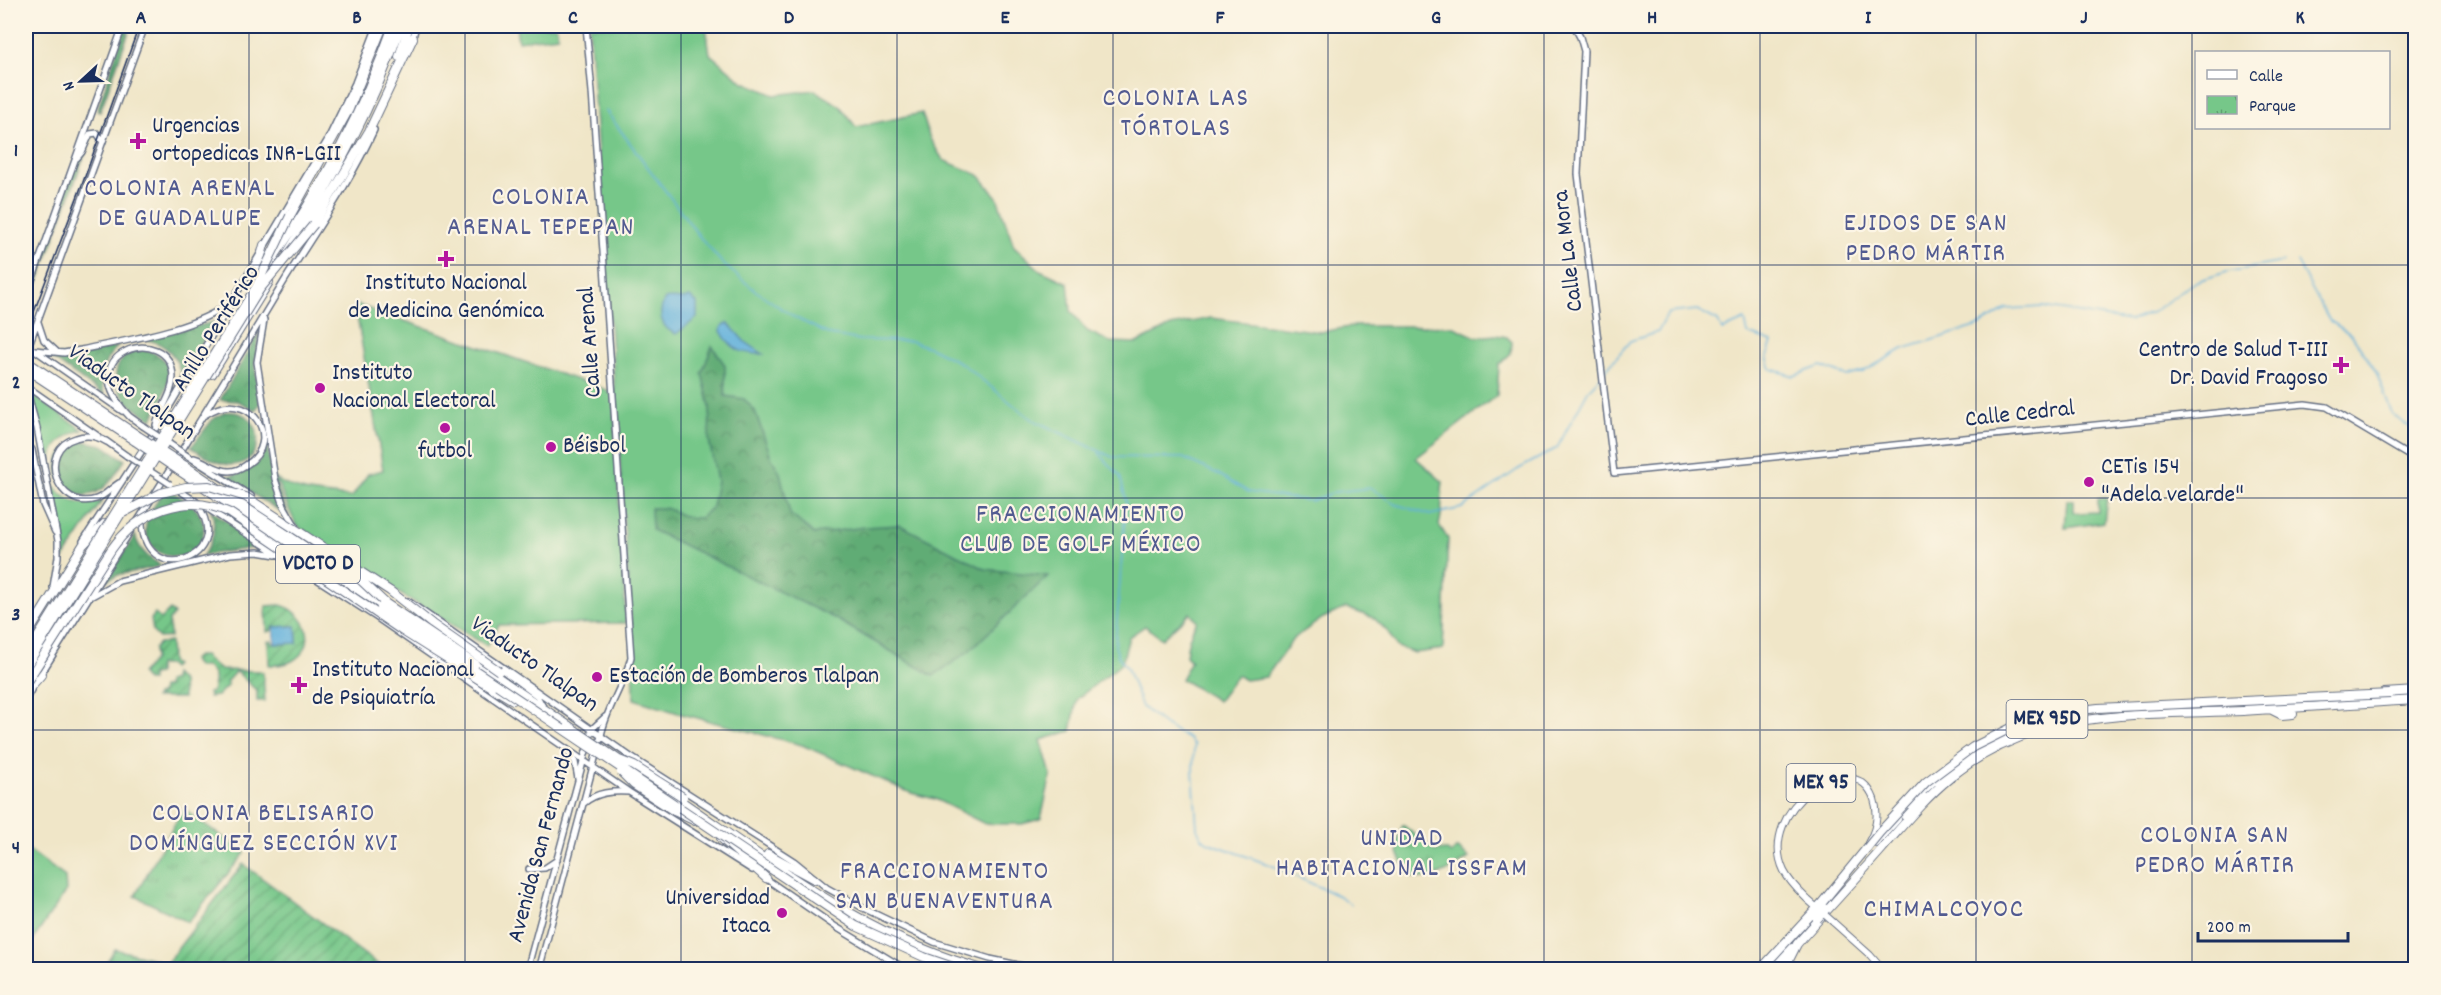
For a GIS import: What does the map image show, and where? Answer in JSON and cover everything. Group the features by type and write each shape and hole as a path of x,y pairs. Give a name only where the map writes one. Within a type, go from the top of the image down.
{"highway":[{"path":"26,667 257,288 296,204 349,109 381,26"},
{"name":"Anillo Periférico","path":"26,650 305,211 338,154 378,69 393,26"},
{"name":"Anillo Periférico","path":"26,673 332,179 375,93 401,26"},
{"path":"395,73 409,26"},
{"path":"26,656 257,288 314,224 326,205 369,130 413,38"},
{"path":"257,288 264,245"},
{"name":"Viaducto Tlalpan","path":"29,367 441,639 696,821 719,831 885,933 920,949 987,969"},
{"name":"Viaducto Tlalpan","path":"181,468 533,710 566,727"},
{"path":"26,634 83,545 95,531 126,511 174,489 209,486 246,496 400,599 499,671 566,727"},
{"path":"26,683 115,544 131,527 144,518 178,504 193,503 210,505 230,513 400,630 491,687 533,710"},
{"path":"95,561 121,545"},
{"path":"290,554 383,605 856,926 924,957 962,969"},
{"path":"335,556 383,605"},
{"path":"401,596 441,639"},
{"path":"420,647 458,658"},
{"path":"26,692 40,675"},
{"path":"1759,969 1821,904 1880,832 1926,782 1973,747 2017,726 2045,716 2098,708 2415,694"},
{"path":"1774,969 1885,842 1916,802 1937,781 1963,762 2010,736 2065,719 2091,715 2415,694"},
{"name":"MEX 95D","path":"1784,969 1797,944 1924,802 1952,776 1980,757 2020,736 2050,726 2102,717 2270,709 2415,694"},
{"name":"MEX 95D","path":"1759,969 1913,800 1936,778 1959,760 2016,728 2067,713 2104,709 2228,705 2415,694"},
{"path":"2270,709 2282,714 2293,714"},
{"path":"617,763 634,766 682,797 703,815"},
{"path":"617,763 634,785 674,811 696,821"},
{"path":"617,763 861,922 902,943 977,969"},
{"name":"Viaducto Tlalpan","path":"617,763 703,815 719,831 875,938 919,958 957,969"},
{"path":"719,831 744,838 814,879"},
{"path":"719,831 766,878"}],"main road":[{"path":"26,297 123,26"},
{"path":"26,353 145,26"},
{"path":"26,634 53,587 155,431 327,141 381,26"},
{"path":"26,699 204,416 361,157 413,38 416,26"},
{"name":"Calle Arenal","path":"586,26 631,657 626,676 605,717"},
{"name":"Calle La Mora","path":"1574,26 1584,51 1578,174 1614,473"},
{"path":"75,159 81,154 90,134 100,135 102,142"},
{"path":"26,290 34,278"},
{"path":"33,349 58,352 81,350 186,325 211,315 233,299"},
{"path":"267,309 261,326 257,362 275,479 285,506 296,525"},
{"path":"38,317 42,336 58,352"},
{"name":"Viaducto Tlalpan","path":"26,344 143,426 401,596 601,736 794,861 814,879 865,909 934,942 990,959 1042,969"},
{"path":"131,417 112,393 109,373 113,363 125,351 135,347 147,347 164,357 173,375 171,389 155,431"},
{"path":"26,387 107,442"},
{"path":"26,387 37,428 58,536 59,551 53,587"},
{"name":"Calle Cedral","path":"1614,473 2305,404 2326,407 2415,460"},
{"path":"188,456 225,471 238,470 255,459 262,444 262,432 255,418 248,411 232,405 214,409 204,416"},
{"path":"255,418 264,406"},
{"path":"107,442 87,436 74,438 63,444 54,458 57,481 68,495 85,501 100,497 123,480"},
{"path":"26,441 32,450 43,505 58,536"},
{"name":"Viaducto Tlalpan","path":"107,442 420,647 629,792 766,878 836,927 902,968 910,969"},
{"path":"142,513 143,538 152,552 166,560 187,559 201,549 207,534 204,515 190,496"},
{"path":"88,598 119,581 230,554 258,552 280,556"},
{"path":"483,652 490,662 537,696 542,705"},
{"path":"592,729 605,717"},
{"name":"Avenida San Fernando","path":"539,969 605,717"},
{"name":"Avenida San Fernando","path":"529,969 592,729"},
{"path":"566,748 575,762 579,780"},
{"name":"MEX 95","path":"1849,872 1874,832 1876,804 1872,794 1860,782 1842,779 1822,782 1805,793 1787,818 1779,850 1785,872 1808,900 1883,969"},
{"path":"583,804 603,793 629,792"},
{"path":"529,869 553,865 559,859"},
{"path":"1774,969 1797,944"}],"green space":[{"path":"125,26 131,26 100,112 97,111"},
{"path":"516,26 556,26 558,36 518,41"},
{"path":"589,26 706,26 710,54 742,81 774,95 815,90 840,106 856,127 922,113 930,139 943,160 979,175 997,197 1014,246 1040,270 1068,283 1071,311 1087,331 1110,342 1137,343 1171,326 1211,318 1321,332 1355,326 1452,326 1476,337 1496,335 1507,337 1512,342 1511,353 1499,365 1497,395 1416,458 1443,482 1439,525 1448,539 1443,649 1415,653 1397,647 1388,632 1374,618 1346,608 1323,618 1293,639 1266,677 1245,680 1237,675 1218,701 1181,679 1191,661 1186,656 1187,646 1197,621 1190,613 1162,639 1145,626 1129,637 1122,663 1077,699 1071,731 1041,740 1051,775 1041,819 1022,824 985,824 935,799 911,793 802,745 678,713 634,699 633,650"},
{"path":"92,134 26,316 26,300 76,161"},
{"path":"355,304 613,392 626,623 499,625 487,646 384,584 296,525 276,479 294,488 352,497 368,474 383,470"},
{"path":"214,322 181,380 178,364 170,352 159,344 144,339"},
{"path":"259,332 255,365 260,404 255,410 238,401 220,400"},
{"path":"118,346 103,369 102,382 105,396 47,355 74,355"},
{"path":"712,346 725,365 725,396 744,399 755,411 771,457 780,473 790,514 814,534 900,525 985,569 1048,576 969,651 933,676 834,618 652,530 651,508 666,508 688,518 700,518 712,507 717,481 709,440 710,407 702,373"},
{"path":"142,350 155,353 164,360 167,368 166,389 152,419 128,402 117,384 117,368 120,362 133,352"},
{"path":"32,395 83,430 60,442 49,466"},
{"path":"225,412 240,413 250,420 256,429 258,440 255,450 248,459 238,464 220,463 191,447 213,419"},
{"path":"83,441 103,445 125,460 109,483 95,493 81,495 70,491 62,482 58,470 59,458 67,448"},
{"path":"267,444 272,475 288,516 223,476 245,472 257,464"},
{"path":"51,480 60,493 72,501 94,503 102,501 62,561 63,538"},
{"path":"165,488 193,506 203,521 204,530 201,543 193,551 183,556 162,554 147,538 147,520"},
{"path":"2107,498 2104,522 2065,528 2067,500 2074,500 2074,512 2076,513 2098,512 2098,499"},
{"path":"211,510 266,549 253,548 203,555 213,534 214,522"},
{"path":"135,535 145,553 162,566 118,575 106,581"},
{"path":"280,605 297,614 303,621 308,638 301,655 284,664 269,665 268,641 272,641 273,644 297,643 296,626 272,627 272,631 267,632 266,606"},
{"path":"170,610 174,614 169,620 170,637 159,638 153,632 151,619 155,614 161,619"},
{"path":"170,642 171,662 175,665 172,668 169,665 158,665 158,674 151,675 151,681 146,681 141,674 154,660 154,649 159,643"},
{"path":"197,656 204,656 220,670 260,671 263,673 265,701 257,701 257,691 236,671 226,682 228,685 217,696 209,697 208,693 212,692 214,677 207,667 198,667 192,660"},
{"path":"174,674 182,682 183,698 155,698 156,695 161,694 162,687 167,687 167,682 173,680"},
{"path":"183,809 245,853 188,922 135,896"},
{"path":"1403,825 1435,851 1446,850 1451,854 1457,848 1469,858 1435,876 1412,877 1400,858 1397,847"},
{"path":"26,848 65,877 66,891 29,946 26,944"},
{"path":"243,864 384,969 162,969"},
{"path":"115,949 157,960 150,969 105,968 104,966"}],"water":[{"path":"690,297 697,303 697,318 676,334 667,328 662,320 661,310 665,299"},
{"path":"728,323 744,341 763,354 743,352 733,347 721,331 722,326"},
{"path":"296,626 297,643 275,644 274,627"}],"waterway":[{"path":"606,111 699,236 723,264 756,291 794,317 830,335 860,340 911,341 931,348 961,363 1031,419 1112,457 1183,458 1218,474 1248,492 1311,501 1335,492 1371,488 1395,504 1430,515 1462,508 1517,470 1557,448 1589,389 1601,376"},
{"path":"1604,372 1630,341 1658,332 1668,313 1697,310 1718,321 1722,330 1745,320 1748,334 1772,342 1767,357 1771,369 1794,376 1821,366 1847,376 1863,372 1903,349 1981,325 2007,309 2043,307 2130,321 2151,313 2197,281 2227,272 2283,262"},
{"path":"2297,262 2330,321 2352,335 2376,372 2392,414 2416,430"},
{"path":"1099,453 1120,476 1126,501 1115,646 1118,656 1127,668 1142,707 1166,726 1189,739 1194,745 1193,771 1197,828 1201,837 1207,842 1273,866 1339,896 1351,904"}],"tram line":[{"path":"26,333 139,26"}],"place":[{"name":"Urgencias ortopedicas INR-LGII","path":"138,141"},
{"name":"Instituto Nacional de Medicina Genómica","path":"446,259"},
{"name":"Centro de Salud T-III Dr. David Fragoso","path":"2341,365"},
{"name":"Instituto Nacional Electoral","path":"320,388"},
{"name":"futbol","path":"445,428"},
{"name":"Béisbol","path":"551,447"},
{"name":"CETis 154 \"Adela velarde\"","path":"2089,482"},
{"name":"Estación de Bomberos Tlalpan","path":"597,677"},
{"name":"Instituto Nacional de Psiquiatría","path":"299,685"},
{"name":"Universidad Itaca","path":"782,913"}],"district":[{"name":"COLONIA LAS TÓRTOLAS","path":"1176,114"},
{"name":"COLONIA ARENAL DE GUADALUPE","path":"180,204"},
{"name":"COLONIA ARENAL TEPEPAN","path":"541,212"},
{"name":"EJIDOS DE SAN PEDRO MÁRTIR","path":"1926,239"},
{"name":"FRACCIONAMIENTO CLUB DE GOLF MÉXICO","path":"1081,530"},
{"name":"COLONIA BELISARIO DOMÍNGUEZ SECCIÓN XVI","path":"264,829"},
{"name":"COLONIA SAN PEDRO MÁRTIR","path":"2215,851"},
{"name":"UNIDAD HABITACIONAL ISSFAM","path":"1402,854"},
{"name":"FRACCIONAMIENTO SAN BUENAVENTURA","path":"945,887"},
{"name":"CHIMALCOYOC","path":"1944,910"}]}
